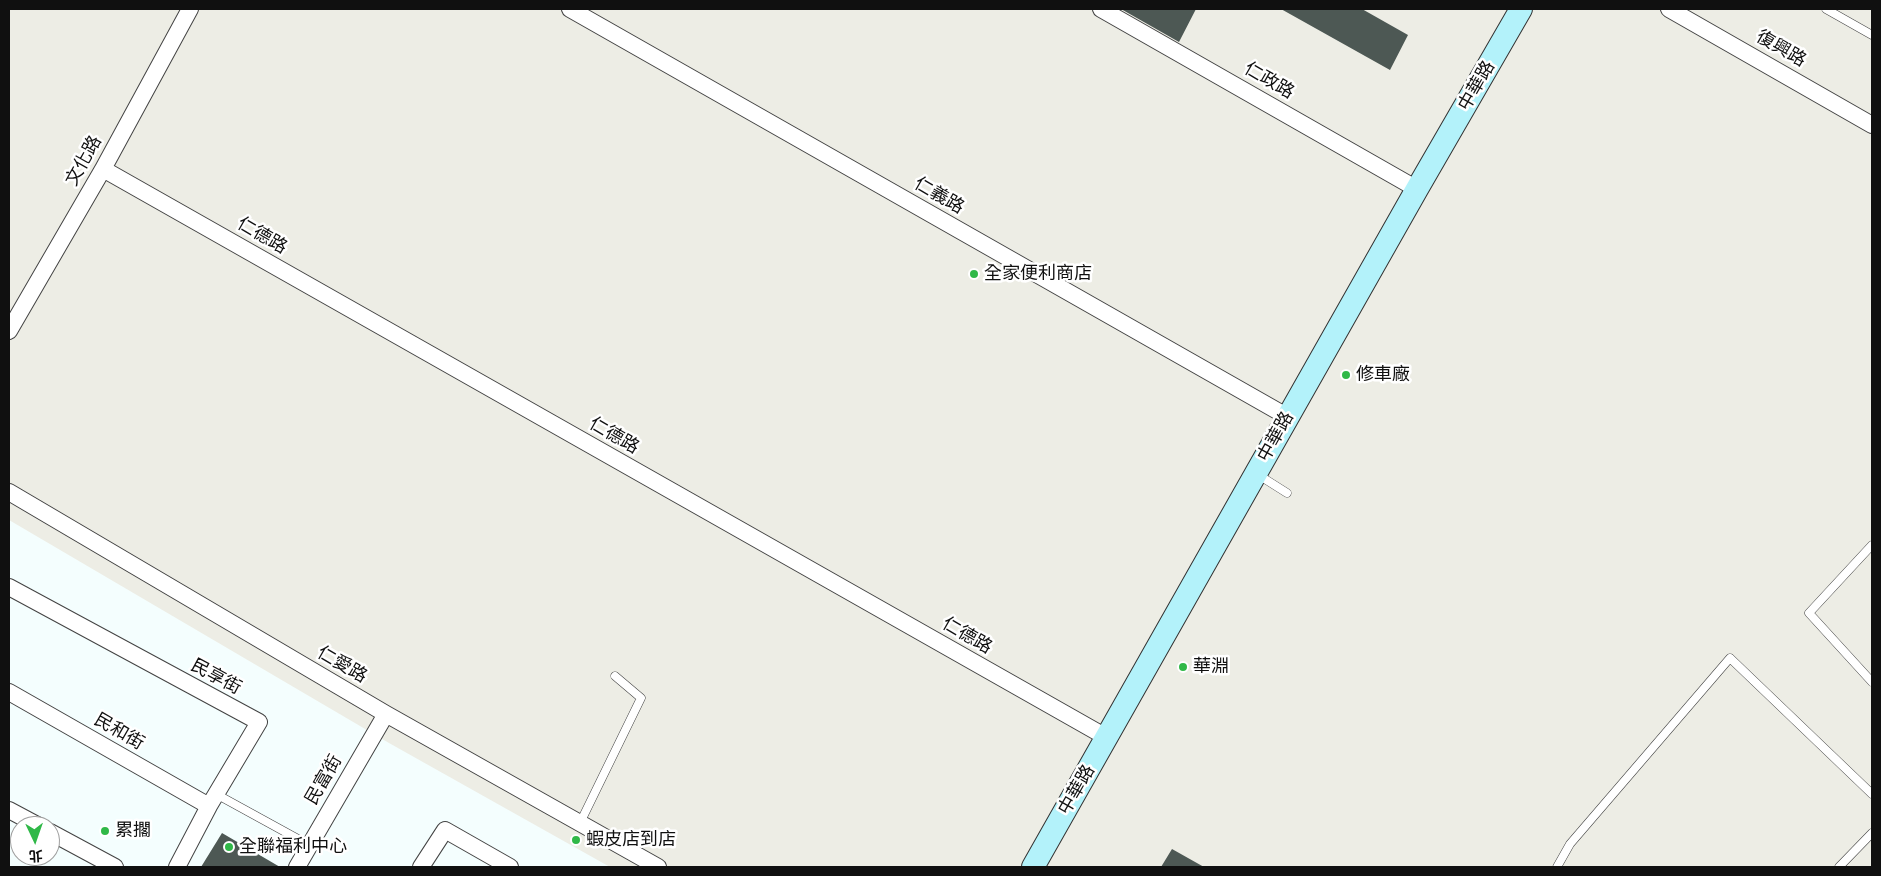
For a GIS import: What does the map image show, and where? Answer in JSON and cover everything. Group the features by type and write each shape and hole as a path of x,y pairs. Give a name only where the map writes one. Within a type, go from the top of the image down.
{"street":[{"name":"文化路","path":"9,331 103,169 190,9"},
{"name":"仁義路","path":"570,9 1288,417"},
{"name":"仁政路","path":"1101,9 1417,188"},
{"name":"中華路","path":"1033,867 1417,188 1522,9"},
{"name":"復興路","path":"1669,9 1872,125"},
{"name":"仁德路","path":"103,169 1106,738"},
{"name":"仁愛路","path":"9,492 386,714 658,867"},
{"name":"民享街","path":"9,587 258,722 177,867"},
{"name":"民和街","path":"9,692 213,800"},
{"name":"民富街","path":"297,867 386,714"},
{"path":"9,810 20,816"},
{"path":"421,867 445,830 510,867"},
{"path":"60,837 115,867"}],"lane":[{"path":"1826,9 1840,12 1872,35"},
{"path":"1256,473 1287,493"},
{"path":"1872,545 1808,613 1872,682"},
{"path":"1556,867 1570,844 1730,658 1872,794"},
{"path":"580,823 641,698 615,676"},
{"path":"213,800 309,845"},
{"path":"1839,867 1872,834"}],"shaded area":[{"path":"9,9 1872,9 1872,867 610,867 389,743 9,520"}],"building":[{"path":"1121,9 1196,9 1179,42"},
{"path":"1281,9 1362,9 1408,35 1390,70"},
{"name":"全聯福利中心","path":"222,833 280,867 201,867"},
{"path":"1172,849 1204,867 1161,867"}],"place":[{"name":"全家便利商店","path":"974,274"},
{"name":"修車廠","path":"1346,375"},
{"name":"華淵","path":"1183,667"},
{"name":"累擱","path":"105,831"},
{"name":"蝦皮店到店","path":"576,840"},
{"name":"全聯福利中心","path":"229,847"}]}
